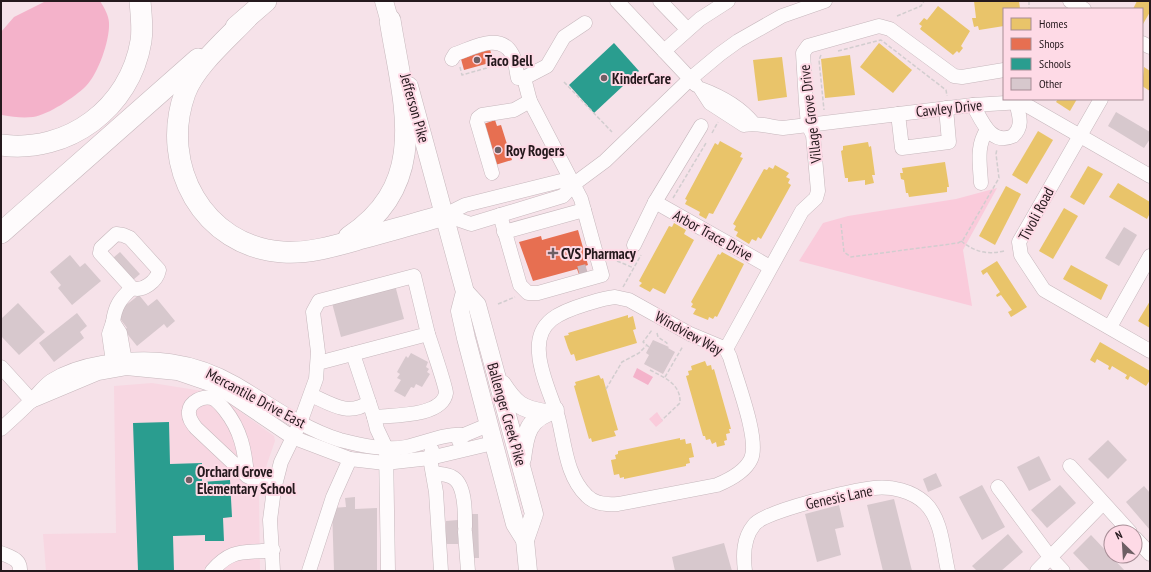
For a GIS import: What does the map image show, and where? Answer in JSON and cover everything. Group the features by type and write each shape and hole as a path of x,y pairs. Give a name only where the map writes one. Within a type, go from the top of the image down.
{"highway":[{"path":"1,145 33,146 53,142 78,132 105,112 129,79 136,60 141,40 142,20 140,1"},
{"path":"1,233 174,79 266,1"},
{"path":"338,245 373,219 385,205 401,175 405,158 406,119 387,10"},
{"path":"246,18 195,75 186,91 176,131 182,172 189,190 214,223 229,234 247,243 264,250 284,252 308,251 338,245 445,215"}],"main road":[{"name":"Jefferson Pike","path":"387,10 445,215"},
{"name":"Ballenger Creek Pike","path":"445,215 465,292 477,305 534,514 525,540 526,568"},
{"name":"Ballenger Creek Pike","path":"465,292 460,311 488,425 515,524 525,540"},
{"path":"496,375 512,398 522,408 550,412"},
{"path":"521,463 527,430 550,412"}],"street":[{"name":"Cawley Drive","path":"617,1 701,89 714,94 746,115 753,123 768,127 783,128 898,114 947,103 972,105 1019,101"},
{"path":"660,1 687,29"},
{"path":"664,51 687,29 728,1"},
{"path":"445,215 470,224 563,196 574,184 606,161 690,79 720,54 754,31 782,16 825,1"},
{"path":"1070,1 1082,8"},
{"path":"452,59 455,54 489,43 499,43 507,47 513,55 518,78 524,78 547,66 564,37 585,23"},
{"name":"Village Grove Drive","path":"726,349 802,211 813,202 818,192 813,135 808,125 803,53 808,46 812,43 879,26 890,29 954,76 962,77 1003,70"},
{"path":"524,78 530,102 552,157 574,184 584,210 589,270"},
{"path":"1079,136 1100,100"},
{"path":"1019,101 1150,176"},
{"path":"972,105 990,134 1000,139 1008,139 1018,132 1020,119 1019,101"},
{"path":"492,172 477,122 478,118 514,110 530,102"},
{"path":"898,114 902,148 949,142 947,103"},
{"path":"467,115 505,104 514,110"},
{"name":"Arbor Trace Drive","path":"634,245 655,202 701,126"},
{"path":"981,183 979,148 983,136 988,130"},
{"name":"Tivoli Road","path":"1079,136 1020,242 1019,248 1021,255 1044,290 1150,351"},
{"path":"445,215 465,205 561,181 574,184"},
{"name":"Arbor Trace Drive","path":"655,202 770,267"},
{"path":"504,232 584,210"},
{"path":"500,215 522,289 528,293 538,293 563,286 602,275 589,270 571,276 563,286"},
{"path":"1110,327 1150,256"},
{"path":"273,571 273,550 270,520 274,490 281,462 300,423 316,379 318,363 313,312 319,301 414,276 428,334 446,392 442,403 436,408 415,413 374,417"},
{"path":"119,364 120,333 112,322 114,311 120,299 132,288"},
{"name":"Windview Way","path":"605,298 624,298 690,334 726,349 730,357 753,437 754,450 750,461 744,468 731,478 717,485 618,504 605,504 593,500 577,484 571,472 550,412 539,358 539,348 542,334 546,325 557,315 566,310 605,298"},
{"path":"318,363 428,334"},
{"path":"353,354 377,429 386,448 385,463 388,571"},
{"name":"Mercantile Drive East","path":"1,429 32,401 50,382 60,376 84,366 119,364 156,358 191,365 208,371 234,383 300,423 340,439 364,445 386,448 404,447 452,434 464,435"},
{"name":"Mercantile Drive East","path":"119,364 177,374 218,387 292,437 350,459 385,463 430,458 493,443"},
{"path":"1,366 32,401"},
{"path":"311,395 342,409 350,410 358,409 369,402"},
{"path":"247,476 242,440 229,414 211,398 197,401 192,405 189,412 190,419 196,428 247,476 274,490"},
{"path":"364,445 372,430 374,417"},
{"name":"Mercantile Drive East","path":"430,458 432,450 458,442 464,435 488,425"},
{"path":"430,458 436,492 441,571"},
{"path":"309,571 333,497 350,459"},
{"path":"1070,466 1123,524"},
{"path":"433,473 452,477 459,484 465,512 468,571"},
{"path":"998,487 1050,558 1063,571"},
{"name":"Genesis Lane","path":"745,571 745,541 754,524 766,516 787,508 875,488 894,488 912,493 926,503 936,519 948,571"},
{"path":"1037,571 1104,503"},
{"path":"1143,547 1150,554"},
{"path":"212,571 220,562 234,553 273,550"},
{"path":"1,552 16,559 19,564 20,571"}],"path":[{"path":"897,16 921,6 924,1"},
{"path":"837,51 881,40 946,90 947,103"},
{"path":"822,55 819,60 825,113"},
{"path":"564,82 612,132"},
{"path":"841,224 844,252 851,257 955,244 961,241 999,178 996,154 998,146"},
{"path":"961,241 969,247 982,252 994,253 1004,251"},
{"path":"617,261 634,268"},
{"path":"646,346 644,340 648,337 652,330"},
{"path":"657,333 658,337 667,343 666,345"},
{"path":"606,389 620,364 639,353 646,346"},
{"path":"664,378 683,346"},
{"path":"650,370 677,387 680,400 678,405 662,420"}],"shaded area":[{"path":"46,1 100,1 109,20 109,30 108,38 99,65 86,86 61,105 46,113 33,117 2,115 1,32 14,17"},
{"path":"997,188 963,250 972,306 799,261 823,223 848,216 956,199"},
{"path":"637,368 653,377 648,385 633,377"},
{"name":"Orchard Grove Elementary School","path":"152,383 215,393 274,436 275,441 267,464 259,497 260,571 46,571 43,534 116,533 114,386"},
{"path":"657,412 663,421 656,427 649,419"}],"building: Homes":[{"path":"974,1 1019,1 1020,8 1003,8 1003,26 979,30 978,26 974,27 972,18 976,18"},
{"path":"1137,1 1150,1 1150,12 1143,24 1143,8 1134,8"},
{"path":"938,6 970,31 961,46 963,48 959,53 957,51 953,55 920,29 922,26 919,24 924,18 927,20"},
{"path":"879,43 912,70 893,93 860,67"},
{"path":"850,55 855,95 825,98 821,59"},
{"path":"782,57 787,97 758,101 753,60"},
{"path":"1144,67 1150,71 1150,91 1143,87"},
{"path":"1057,100 1076,100 1070,111 1056,102"},
{"path":"1038,131 1053,140 1027,184 1012,175"},
{"path":"720,141 742,153 740,157 743,158 713,214 709,213 706,219 699,215 700,212 685,204 687,200 685,199 715,143 718,145"},
{"path":"868,142 869,147 871,146 875,175 872,175 874,183 865,185 865,180 848,182 848,178 845,178 841,151 843,150 843,146"},
{"path":"945,162 949,187 947,187 947,192 909,197 908,193 906,193 904,180 901,179 900,173 903,173 902,168"},
{"path":"775,165 789,173 786,177 790,179 788,183 791,185 761,239 758,237 756,241 752,239 749,244 736,236 738,232 734,230 736,226 733,224 764,169 767,170 769,167 773,169"},
{"path":"1088,166 1103,174 1084,205 1070,197"},
{"path":"1118,183 1150,202 1150,213 1147,219 1109,197"},
{"path":"1006,186 1021,194 995,245 979,236"},
{"path":"1064,208 1078,216 1053,259 1039,251"},
{"path":"674,223 686,230 684,234 694,240 665,294 653,288 650,292 639,286 642,283 639,281 669,226 672,227"},
{"path":"722,252 744,264 717,317 715,316 713,319 709,317 708,320 693,314 696,309 691,307 693,304 691,302 718,254 720,255"},
{"path":"997,261 1027,307 1011,317 1008,312 1012,310 1001,295 997,297 996,295 1000,292 987,272 983,275 981,271"},
{"path":"1071,265 1108,285 1101,300 1063,279"},
{"path":"1150,301 1150,328 1138,321"},
{"path":"628,315 628,318 633,316 636,329 633,330 637,343 576,361 574,354 571,355 564,336 569,335 568,333"},
{"path":"1100,342 1150,371 1150,380 1146,386 1130,376 1128,380 1125,378 1127,375 1112,366 1110,370 1108,369 1109,366 1097,359 1095,363 1090,360"},
{"path":"705,361 707,366 711,365 712,370 714,369 731,429 729,429 730,433 726,434 727,440 724,441 725,445 717,447 716,442 712,444 710,439 706,440 705,436 703,436 686,376 689,375 688,371 692,370 691,366"},
{"path":"599,375 601,379 603,378 618,430 614,431 616,436 592,442 591,438 589,439 574,386 576,385 575,382"},
{"path":"680,438 680,440 685,439 686,444 691,443 694,457 689,458 690,463 686,464 686,466 624,479 624,477 620,478 619,474 614,475 611,460 616,459 615,455 618,454 618,451"}],"building: Shops":[{"name":"Taco Bell","path":"490,49 493,62 464,70 461,59"},
{"name":"Roy Rogers","path":"495,120 497,126 501,125 512,160 492,166 481,125"},
{"name":"CVS Pharmacy","path":"578,230 588,265 585,266 588,275 580,277 577,269 533,281 519,242 541,236 542,240"}],"building: Schools":[{"name":"KinderCare","path":"614,43 639,71 594,113 569,85"},
{"name":"Orchard Grove Elementary School","path":"169,422 170,464 202,463 202,482 230,480 232,517 223,518 224,541 205,541 205,535 173,536 174,571 138,571 133,423"}],"building: Other":[{"path":"1116,112 1150,132 1150,139 1144,148 1108,126"},
{"path":"1124,227 1137,235 1119,266 1105,258"},
{"path":"120,252 140,274 133,280 113,258"},
{"path":"70,255 80,267 85,263 101,281 72,305 58,288 61,285 50,272"},
{"path":"395,285 404,319 341,337 332,303"},
{"path":"139,295 148,306 157,299 175,321 167,328 164,324 137,346 124,330 127,328 116,313"},
{"path":"18,303 45,332 19,355 1,336 1,319"},
{"path":"77,313 87,326 80,332 84,338 54,362 39,343"},
{"path":"653,340 669,347 668,348 675,352 663,374 644,364 649,355 646,353"},
{"path":"411,353 428,362 426,367 429,369 427,372 430,374 422,387 416,384 414,388 411,387 405,397 394,391 401,380 397,378 400,374 397,372 406,356 408,358"},
{"path":"1108,440 1127,460 1108,479 1088,459"},
{"path":"1039,456 1051,480 1029,491 1017,467"},
{"path":"936,473 942,486 928,492 923,479"},
{"path":"982,485 1005,527 982,540 959,497"},
{"path":"1060,485 1076,503 1047,528 1031,510"},
{"path":"1144,486 1150,493 1150,530 1126,502"},
{"path":"355,497 355,509 377,508 377,571 334,571 332,508 346,507 345,498"},
{"path":"894,499 912,571 883,571 867,505"},
{"path":"839,505 844,527 835,529 841,555 817,562 805,514"},
{"path":"470,514 478,514 479,558 472,558 458,532 458,544 446,544 446,521 458,520"},
{"path":"1008,534 1023,552 1001,571 977,571 972,566"},
{"path":"1091,535 1103,548 1103,564 1118,564 1125,571 1090,571 1073,553"},
{"path":"724,543 732,571 675,571 672,557"}],"tunnel":[{"path":"579,273 587,271"}],"place":[{"name":"Taco Bell","path":"477,60"},
{"name":"KinderCare","path":"604,78"},
{"name":"Roy Rogers","path":"498,150"},
{"name":"CVS Pharmacy","path":"553,253"},
{"name":"Orchard Grove Elementary School","path":"189,480"}]}
